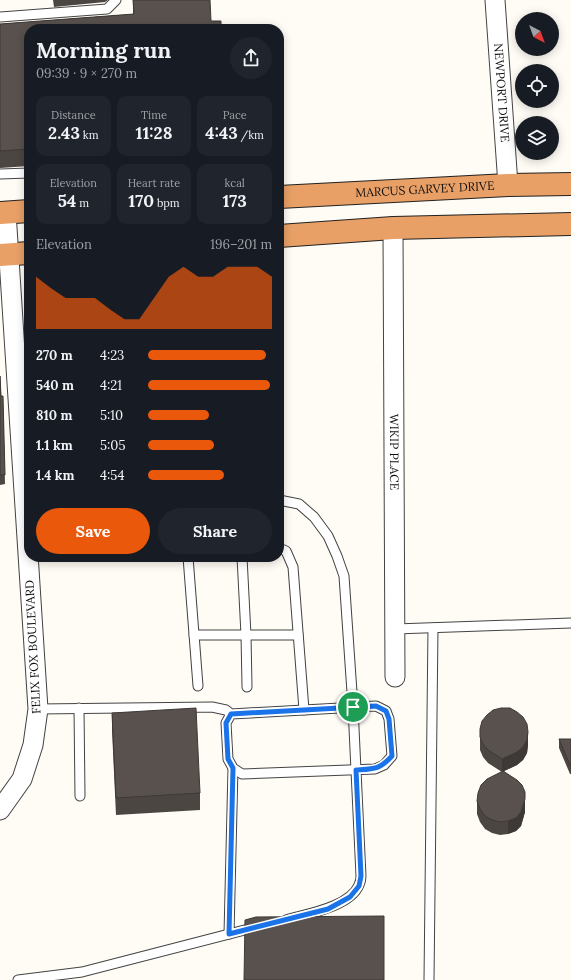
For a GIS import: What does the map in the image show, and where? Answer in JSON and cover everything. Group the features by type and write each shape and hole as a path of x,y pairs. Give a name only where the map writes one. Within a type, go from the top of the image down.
{"highway":[{"name":"MARCUS GARVEY DRIVE","path":"284,197 508,185 571,184"},
{"path":"3,212 24,211"},
{"path":"284,236 393,228 571,224"}],"street":[{"name":"NEWPORT DRIVE","path":"495,0 508,185"},
{"name":"FELIX FOX BOULEVARD","path":"3,212 13,254 24,450"},
{"name":"WIKIP PLACE","path":"393,228 395,677"},
{"name":"FELIX FOX BOULEVARD","path":"0,810 22,779 33,744 38,709 30,562"}],"lane":[{"path":"0,17 107,9 116,0"},
{"path":"0,174 24,173"},
{"path":"18,980 82,972 328,909 350,897 359,886 361,876 353,707 344,576 328,536 314,517 299,504 284,501"},
{"path":"284,549 286,550 293,568 304,710"},
{"path":"188,562 198,686"},
{"path":"242,562 247,687"},
{"path":"395,629 571,623"},
{"path":"429,980 433,628"},
{"path":"194,635 298,635"},
{"path":"38,709 212,707 226,710 231,714 376,706 386,711 389,719 392,756 384,765 375,769 242,774 233,768 228,759 226,723 231,714"},
{"path":"79,708 80,796"},
{"path":"229,934 233,768"}],"building":[{"path":"133,0 210,0 211,21 221,21 221,24 24,24 24,149 0,151 0,24 134,14"},
{"path":"0,376 1,396 3,396 5,475 0,475"},
{"path":"196,708 200,793 116,798 112,713"},
{"path":"510,708 523,717 527,724 528,732 527,740 523,747 517,752 502,759 488,750 480,737 482,721 493,710"},
{"path":"559,739 571,739 571,765 570,765"},
{"path":"503,771 522,785 525,792 525,799 521,812 516,818 500,822 485,816 477,801 481,785 487,779"},
{"path":"384,916 384,980 244,980 245,920 256,917"}],"route":[{"path":"376,706 386,711 389,719 392,756 384,765 375,769 356,770 361,876 359,886 350,897 328,909 229,934 233,768 228,759 226,723 231,714 353,707 376,706"}]}
